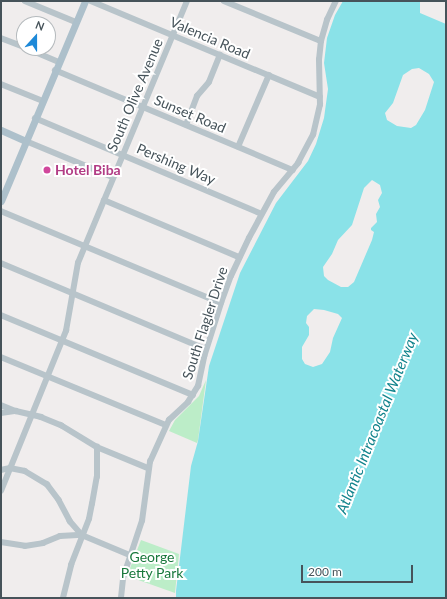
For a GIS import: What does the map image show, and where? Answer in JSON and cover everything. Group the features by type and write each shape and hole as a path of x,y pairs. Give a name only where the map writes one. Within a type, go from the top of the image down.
{"main road":[{"path":"1,201 85,1"},
{"path":"1,130 26,141"}],"street":[{"path":"25,1 76,22"},
{"name":"Valencia Road","path":"91,1 320,97"},
{"name":"South Olive Avenue","path":"1,491 63,340 69,317 76,269 187,1"},
{"path":"224,1 321,41"},
{"name":"South Flagler Drive","path":"148,468 166,426 173,415 193,395 200,380 206,349 221,303 240,257 274,192 293,170 304,154 313,135 318,116 320,97 319,60 321,41 327,20 336,1"},
{"path":"1,38 16,44"},
{"path":"186,125 198,96 209,82 220,55"},
{"path":"44,56 59,62"},
{"name":"Sunset Road","path":"55,70 293,170"},
{"path":"238,147 269,75"},
{"path":"1,84 43,101"},
{"name":"Pershing Way","path":"35,118 262,214"},
{"path":"26,141 113,177"},
{"path":"104,200 240,257"},
{"path":"1,211 221,303"},
{"path":"1,264 206,349"},
{"path":"1,315 193,395"},
{"path":"1,357 166,426"},
{"path":"1,405 16,411 32,414 61,425 97,447 148,468 147,494 142,521 123,578 121,598"},
{"path":"1,413 16,411"},
{"path":"63,598 71,565 88,519 95,490 97,447"},
{"path":"1,470 10,468 34,474 47,484 59,500 70,521 82,535"},
{"path":"1,542 25,546 42,543 60,536 82,535 130,555"}],"green space":[{"path":"206,380 197,443 169,431 175,420 199,396"},
{"name":"George Petty Park","path":"141,540 179,554 175,593 127,576"}],"water":[{"name":"Atlantic Intracoastal Waterway","path":"343,1 420,1 420,13 446,24 446,598 176,598 191,466 198,441 209,366 240,273 276,203 308,161 316,144 324,118 328,89 324,63 327,38 335,15","holes":["419,68 429,74 434,82 425,110 416,125 411,128 397,126 387,120 385,113 393,103 403,75 412,69","372,180 380,185 382,193 378,200 380,207 376,214 377,222 371,228 374,232 372,240 354,282 348,287 341,287 324,276 323,267 332,254 338,240 352,225 364,188","314,309 338,314 342,318 333,338 330,352 322,364 313,367 305,364 302,359 302,347 309,335 309,327 306,323 307,316"]}],"place":[{"name":"Hotel Biba","path":"47,170"}]}
